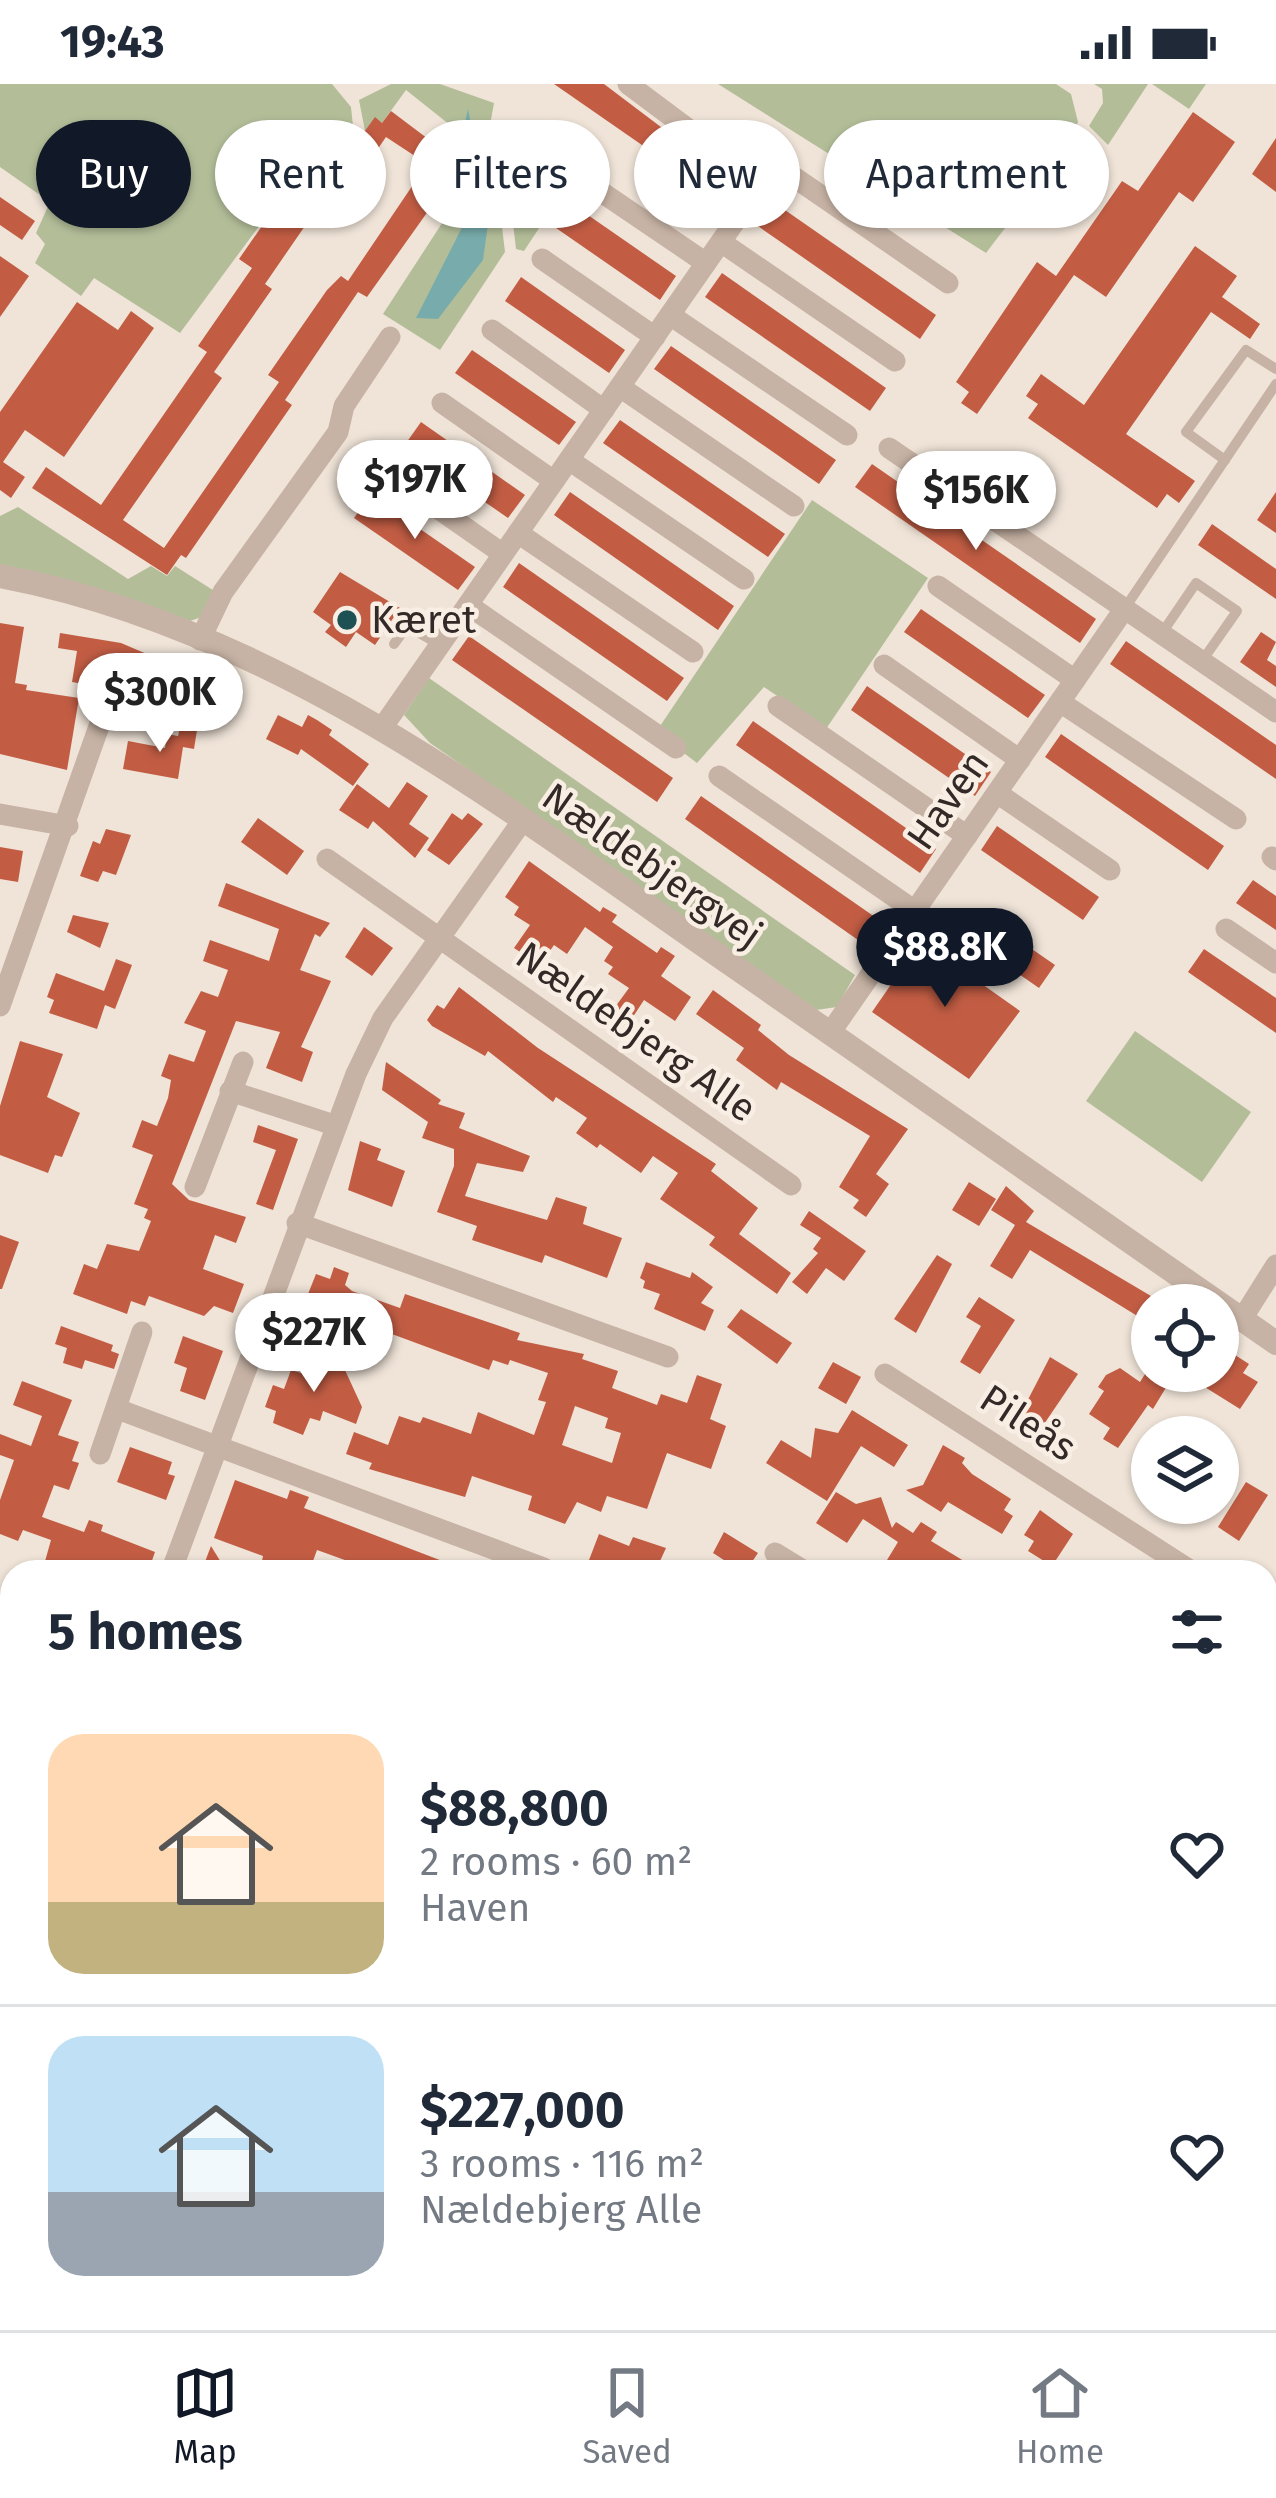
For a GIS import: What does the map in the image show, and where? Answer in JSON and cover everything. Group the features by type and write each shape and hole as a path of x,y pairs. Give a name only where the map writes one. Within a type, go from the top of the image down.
{"street":[{"path":"628,84 676,120"},
{"path":"800,181 949,284"},
{"path":"610,197 706,263"},
{"path":"382,728 731,228"},
{"path":"721,242 895,361"},
{"path":"542,259 655,337"},
{"path":"670,315 847,435"},
{"path":"492,330 604,410"},
{"path":"200,640 223,592 338,432 344,406 390,337"},
{"path":"620,386 794,506"},
{"path":"442,404 554,481"},
{"path":"889,448 1276,712"},
{"path":"569,460 744,579"},
{"path":"390,475 503,554"},
{"path":"518,533 693,652"},
{"name":"Nældebjergvej","path":"0,576 107,605 200,640 382,728 523,820 1276,1343"},
{"path":"938,586 1075,680"},
{"path":"468,605 676,748"},
{"name":"Haven","path":"830,1034 1125,608"},
{"path":"884,665 1020,760"},
{"path":"1060,702 1236,819"},
{"path":"778,706 967,836"},
{"path":"0,1006 68,826 103,715"},
{"path":"719,776 915,911"},
{"path":"997,793 1110,870"},
{"path":"0,814 68,826"},
{"path":"175,1560 334,1125 383,1018 523,820"},
{"name":"Nældebjerg Alle","path":"328,860 791,1185"},
{"path":"1226,929 1276,963"},
{"path":"195,1187 243,1062"},
{"path":"230,1091 334,1125"},
{"path":"297,1223 668,1357"},
{"path":"1242,1319 1276,1265"},
{"path":"100,1454 120,1410 142,1332"},
{"name":"Pileås","path":"885,1374 1174,1560"},
{"path":"120,1410 523,1560"},
{"path":"775,1552 787,1560"}],"lane":[{"path":"1225,460 1186,432 1246,350 1276,369"},
{"path":"1125,608 1276,384"},
{"path":"1162,633 1196,584 1237,611 1202,661"},
{"path":"394,644 407,626 440,645"}],"green space":[{"path":"0,84 332,84 351,107 352,120 215,120 215,228 258,228 180,333 94,278 81,296 35,263 45,244 36,233 38,228 191,228 191,120 36,120 36,192 0,167"},
{"path":"391,84 440,84 494,103 491,120 444,120 406,90 384,120 363,120 359,100"},
{"path":"718,84 1056,84 1071,94 1078,120 824,120 824,151 800,136 800,120 775,120"},
{"path":"1094,84 1148,84 1109,143 1109,120 1093,120 1103,103 1102,89"},
{"path":"1152,84 1206,84 1189,109"},
{"path":"439,228 502,228 505,252 440,350 383,314"},
{"path":"514,228 539,228 524,251 516,249"},
{"path":"946,228 1005,228 986,253"},
{"path":"812,500 928,578 826,729 764,687 697,763 656,732"},
{"path":"18,507 128,579 151,566 167,576 175,566 216,592 202,617 187,622 0,566 0,516"},
{"path":"429,678 855,975 837,1007 816,1010 430,743 404,715"},
{"path":"1135,1031 1251,1112 1202,1182 1086,1101"}],"water":[{"path":"462,228 487,228 483,260 438,319 416,318"}],"building":[{"path":"554,84 604,84 652,120 634,120 634,139"},
{"path":"391,111 410,125 410,153 386,137 384,120"},
{"path":"1193,112 1235,142 1193,202 1179,192 1106,297 1074,275 977,414 961,403 969,392 956,382 1037,262 1056,276 1089,228 1109,228 1109,200 1122,181 1138,191"},
{"path":"1276,138 1276,192 1252,174"},
{"path":"410,189 410,228 416,228 367,297 358,292 285,400 292,405 186,558 181,555 167,575 32,488 46,467 101,505 207,352 198,346 252,268 239,259 261,228 304,228 265,284 272,289 214,372 222,378 123,520 164,548 279,382 268,375 327,290 341,276 348,281"},
{"path":"0,197 35,221 22,240 0,225"},
{"path":"800,220 936,315 920,339 761,228 800,228"},
{"path":"556,228 607,228 676,276 660,300"},
{"path":"1195,246 1237,276 1222,297 1260,324 1250,339 1211,312 1126,434 1195,481 1179,503 1167,494 1157,508 1028,418 1038,404 1026,396 1041,374 1084,405"},
{"path":"0,256 29,276 0,317"},
{"path":"722,273 886,388 870,411 705,297"},
{"path":"521,277 625,350 609,373 505,301"},
{"path":"77,302 118,330 131,311 154,328 64,457 25,430 3,462 25,477 11,498 0,490 0,412"},
{"path":"671,346 836,460 819,484 654,369"},
{"path":"472,350 576,422 559,445 455,373"},
{"path":"620,420 785,534 768,557 603,443"},
{"path":"421,422 525,495 508,518 404,446"},
{"path":"872,464 1096,619 1080,643 855,487"},
{"path":"570,492 734,606 718,630 554,515"},
{"path":"1276,492 1276,533 1257,520"},
{"path":"371,495 475,567 458,590 354,518"},
{"path":"1212,524 1276,569 1276,599 1198,545"},
{"path":"519,563 684,678 667,701 503,587"},
{"path":"340,572 400,608 375,645 356,632 346,647 325,632 331,625 313,612"},
{"path":"921,609 1045,695 1028,718 904,632"},
{"path":"0,623 24,627 15,683 27,685 26,690 79,698 67,770 0,754"},
{"path":"1261,632 1276,642 1267,660 1276,666 1276,687 1240,662"},
{"path":"60,633 121,643 182,669 169,703 103,678 101,687 72,682 77,651 58,648"},
{"path":"469,636 673,778 657,802 452,660"},
{"path":"1126,641 1276,745 1276,779 1110,664"},
{"path":"867,686 991,772 975,796 851,710"},
{"path":"278,715 302,727 308,715 369,764 353,786 301,749 298,755 266,739"},
{"path":"753,721 936,849 920,873 736,745"},
{"path":"180,727 197,730 194,749 183,747 178,779 123,769 128,741 165,748 167,734 178,736"},
{"path":"1061,734 1224,846 1208,870 1045,757"},
{"path":"407,782 428,796 409,824 429,838 415,858 373,821 368,829 339,810 357,784 389,808"},
{"path":"701,796 885,924 868,947 685,819"},
{"path":"452,813 462,820 468,813 483,824 449,865 427,850"},
{"path":"258,818 304,851 287,875 241,842"},
{"path":"997,826 1099,897 1083,920 981,850"},
{"path":"106,829 131,835 116,875 103,871 98,882 80,876 93,841 100,844"},
{"path":"0,847 23,851 18,882 0,879"},
{"path":"529,861 600,912 603,907 617,915 612,922 657,953 661,947 675,956 661,976 691,997 675,1021 644,1000 627,1026 610,1014 629,988 608,974 613,967 604,961 613,947 585,927 567,954 554,945 540,965 514,948 530,925 514,915 519,907 505,897"},
{"path":"1253,880 1276,896 1276,930 1236,903"},
{"path":"226,883 330,923 320,937 315,934 300,970 331,981 301,1047 313,1052 302,1082 266,1068 280,1032 236,1021 172,1184 189,1200 246,1217 236,1243 215,1235 203,1269 244,1284 233,1313 214,1306 204,1316 149,1296 145,1306 131,1301 127,1314 73,1294 84,1264 97,1269 107,1244 139,1251 151,1221 144,1218 148,1209 134,1204 153,1155 132,1147 142,1120 157,1126 171,1080 161,1076 169,1054 194,1062 206,1031 184,1023 201,991 218,997 228,970 203,961 210,940 269,961 279,929 218,906"},
{"path":"73,915 109,923 100,948 67,932"},
{"path":"364,927 393,948 372,976 345,957"},
{"path":"1003,929 1055,965 1039,988 987,952"},
{"path":"921,941 1020,1011 969,1079 872,1012"},
{"path":"1204,949 1276,998 1276,1033 1188,972"},
{"path":"116,959 132,965 115,1009 105,1005 97,1029 49,1013 54,1000 47,997 56,973 104,991"},
{"path":"459,987 538,1048 716,1164 711,1171 758,1208 739,1234 791,1273 777,1294 709,1245 715,1237 660,1199 678,1173 653,1156 641,1173 600,1144 597,1148 576,1133 587,1118 556,1097 553,1102 488,1051 485,1056 432,1026 427,1020 437,1005 444,1009"},
{"path":"713,990 761,1025 758,1030 789,1055 908,1129 876,1174 889,1184 866,1217 853,1208 859,1200 839,1187 870,1136 781,1082 777,1090 736,1060 744,1048 696,1014"},
{"path":"20,1041 63,1054 47,1097 80,1113 62,1157 55,1155 48,1173 0,1155 0,1106"},
{"path":"386,1062 441,1100 438,1104 465,1113 459,1128 530,1156 523,1172 477,1163 465,1196 547,1220 556,1197 587,1207 583,1224 622,1238 607,1278 545,1255 542,1263 472,1240 477,1226 437,1212 454,1166 454,1149 422,1138 428,1122 382,1090"},
{"path":"258,1125 298,1139 273,1210 256,1204 276,1150 253,1142"},
{"path":"360,1141 381,1149 377,1160 405,1171 392,1207 348,1190"},
{"path":"969,1182 996,1199 979,1226 952,1210"},
{"path":"1006,1186 1034,1211 1026,1222 1131,1284 1131,1312 1030,1250 1012,1279 990,1266 1015,1225 991,1210"},
{"path":"809,1211 866,1251 844,1281 826,1268 807,1294 792,1282 818,1253 813,1249 821,1238 800,1225"},
{"path":"0,1235 19,1242 2,1289 0,1289"},
{"path":"937,1255 952,1264 916,1333 894,1319"},
{"path":"646,1262 690,1278 692,1272 713,1287 701,1303 714,1310 705,1331 654,1309 660,1294 643,1288 645,1281 640,1278"},
{"path":"334,1267 349,1273 345,1285 352,1291 400,1308 405,1294 520,1333 517,1340 584,1354 582,1359 618,1371 612,1388 657,1405 661,1394 687,1403 697,1375 722,1384 710,1419 726,1426 711,1469 667,1453 647,1509 607,1496 601,1512 577,1502 565,1524 528,1510 532,1496 472,1476 465,1497 369,1469 372,1463 346,1454 354,1432 388,1445 399,1416 420,1423 423,1417 471,1434 478,1412 534,1435 546,1402 538,1400 548,1373 510,1360 508,1365 493,1360 489,1370 373,1327 356,1344 360,1319 306,1299 316,1274 330,1279","holes":["575,1406 608,1418 605,1428 621,1433 612,1463 562,1445"]},
{"path":"979,1297 1015,1320 980,1374 960,1362 981,1326 966,1317"},
{"path":"741,1309 792,1343 777,1364 727,1327"},
{"path":"61,1326 113,1345 111,1351 119,1354 114,1369 85,1360 82,1369 63,1363 67,1348 55,1344"},
{"path":"183,1336 223,1351 205,1400 180,1391 187,1368 174,1363"},
{"path":"306,1350 344,1368 362,1407 356,1424 323,1411 320,1421 310,1418 303,1435 273,1423 276,1411 265,1407 273,1385 284,1389 291,1370 301,1373"},
{"path":"1050,1357 1078,1374 1040,1430 1019,1417"},
{"path":"1239,1358 1249,1364 1243,1373 1258,1382 1240,1409 1213,1392 1239,1392"},
{"path":"833,1362 861,1377 846,1404 818,1388"},
{"path":"1120,1368 1131,1376 1131,1392 1163,1392 1153,1409 1148,1405 1140,1416 1131,1416 1131,1429 1118,1448 1103,1439 1110,1428 1089,1414 1104,1391 1098,1387 1106,1375"},
{"path":"22,1381 72,1400 58,1435 79,1442 72,1461 79,1463 69,1490 54,1485 42,1517 84,1532 89,1520 103,1525 101,1531 155,1552 152,1560 45,1560 51,1540 23,1530 18,1541 0,1534 0,1500 14,1460 0,1455 0,1434 31,1446 42,1416 13,1405"},
{"path":"852,1410 908,1445 894,1467 861,1446 827,1501 766,1463 781,1440 811,1458 815,1428 838,1433"},
{"path":"943,1445 965,1458 962,1463 972,1474 1011,1499 1004,1510 1013,1516 1002,1534 948,1502 941,1512 906,1490 923,1485"},
{"path":"130,1447 172,1462 168,1474 175,1476 166,1500 117,1482"},
{"path":"235,1480 287,1499 290,1490 309,1497 304,1508 440,1560 345,1560 317,1550 313,1560 262,1560 263,1556 214,1538"},
{"path":"1246,1482 1268,1495 1239,1541 1218,1527 1239,1524 1239,1493"},
{"path":"836,1492 856,1504 881,1497 892,1528 896,1522 913,1533 921,1522 937,1532 931,1541 962,1560 887,1560 898,1542 863,1519 847,1543 816,1523"},
{"path":"1040,1510 1073,1534 1056,1560 1042,1560 1028,1551 1034,1541 1024,1535"},
{"path":"724,1532 758,1553 753,1560 724,1560 713,1553"},
{"path":"599,1534 629,1546 633,1537 666,1548 660,1560 589,1560"},
{"path":"211,1546 220,1560 206,1560"}],"place":[{"name":"Kæret","path":"347,620"}]}
